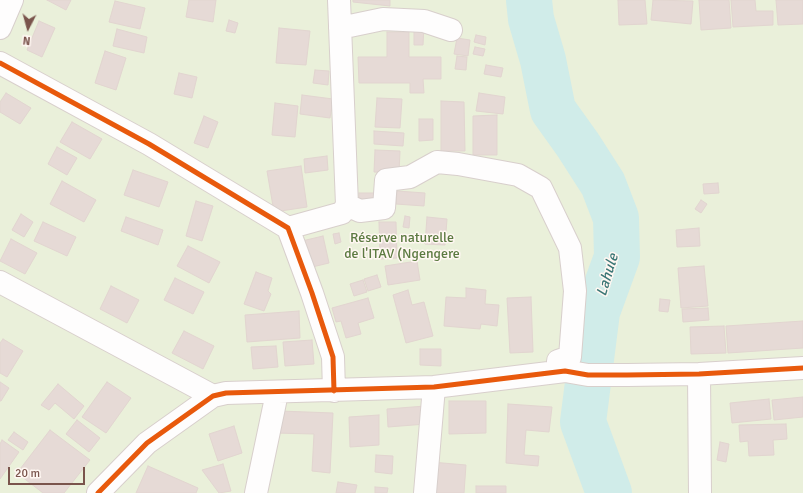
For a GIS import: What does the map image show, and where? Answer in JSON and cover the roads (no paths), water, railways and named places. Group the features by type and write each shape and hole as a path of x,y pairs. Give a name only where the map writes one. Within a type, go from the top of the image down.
{"street":[{"path":"0,28 12,0"},
{"path":"288,228 342,212 347,205 339,0"},
{"path":"340,28 383,19 424,21 451,30"},
{"path":"0,63 149,144 288,228 312,293 332,357 334,391"},
{"path":"347,205 360,211 384,208 386,180 410,177 437,162 458,164 518,175 541,188 570,248 575,290 570,357 558,361 562,371"},
{"path":"0,282 213,396"},
{"path":"98,493 147,443 213,396 226,393 277,393 434,387 562,371 588,375 627,375 699,374 803,368"},
{"path":"699,374 700,493"},
{"path":"425,493 434,387"},
{"path":"256,493 277,393"}],"waterway":[{"name":"Lahule","path":"529,0 531,19 543,60 553,110 603,184 616,218 617,257 597,312 583,422 609,493"}],"park label":[{"name":"Réserve naturelle de l'ITAV (Ngengere","path":"402,246"}]}
